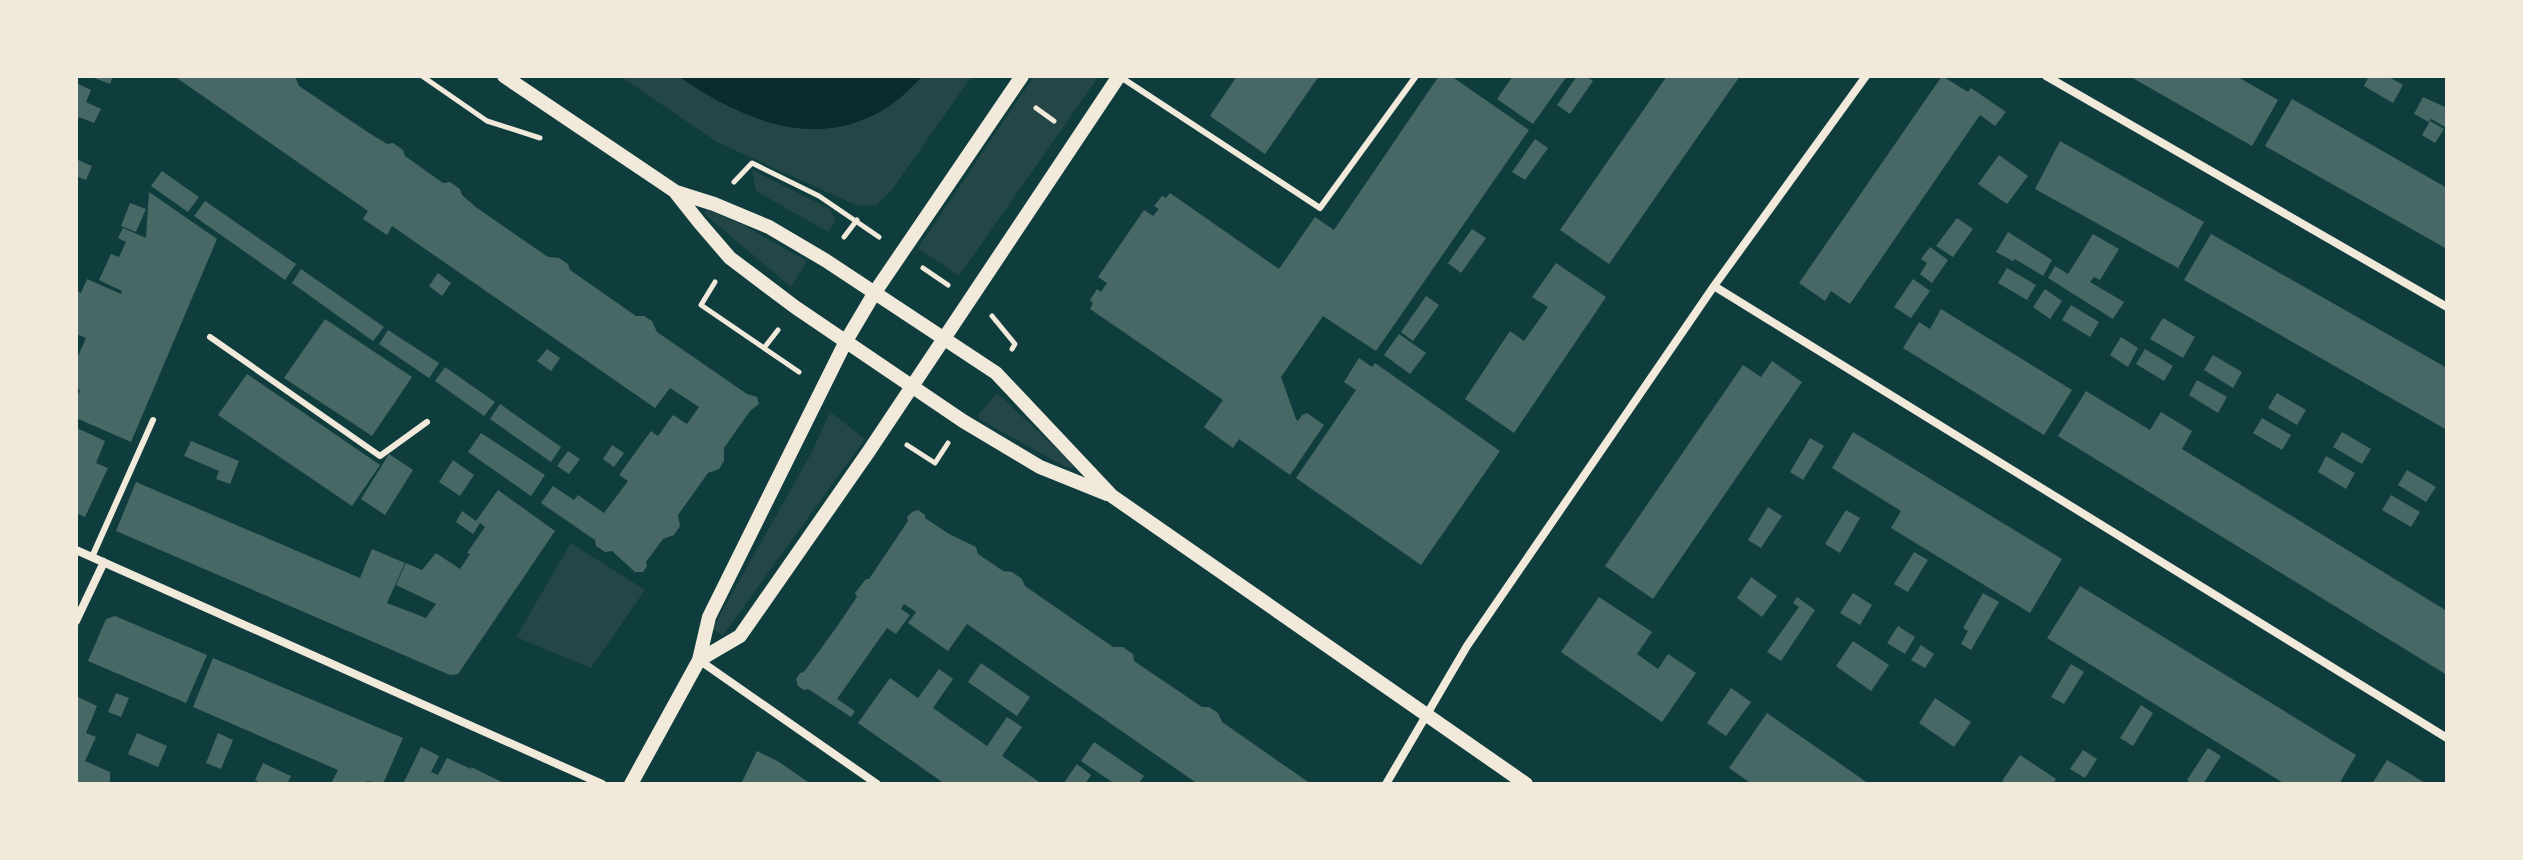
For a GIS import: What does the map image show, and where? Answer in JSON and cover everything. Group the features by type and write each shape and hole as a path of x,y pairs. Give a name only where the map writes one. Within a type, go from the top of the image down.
{"street":[{"path":"504,76 676,192 769,227 944,338 1007,383 1112,496 1526,784"},
{"path":"631,784 699,660 709,617 846,341 875,292 1022,76"},
{"path":"699,660 740,636 869,451 1119,76"},
{"path":"1386,784 1467,646 1714,286 1866,76"},
{"path":"2046,76 2447,307"},
{"path":"676,192 730,258 846,341 963,421 1040,467 1112,496"},
{"path":"1714,286 2447,738"},
{"path":"76,550 602,784"},
{"path":"76,621 104,562"},
{"path":"699,660 877,784"}],"lane":[{"path":"1119,76 1320,208 1416,76"},
{"path":"210,337 380,456 427,422"},
{"path":"92,557 153,420"}],"path":[{"path":"422,76 487,121 541,138"},
{"path":"1012,90 1077,138"},
{"path":"714,204 752,163 819,196 857,220"},
{"path":"730,258 701,305 764,348"}],"shaded area":[{"path":"620,76 972,76 891,191 876,205 858,206 717,142"},
{"path":"678,76 923,76 891,105 864,120 836,127 808,129 754,117 728,106"},
{"path":"1034,76 1099,76 959,276 918,248"},
{"path":"752,170 830,209 836,221 828,232 756,191"},
{"path":"707,209 743,225 807,261 791,287 707,216 704,212"},
{"path":"997,393 1075,468 1066,467 979,419 979,414"},
{"path":"830,412 865,439 723,635 712,629 812,452"},
{"path":"571,543 645,590 591,668 516,637"}],"building":[{"path":"89,76 113,76 110,84"},
{"path":"174,76 295,76 299,86 387,144 393,143 403,150 405,156 443,183 450,182 460,189 462,195 477,208 548,257 559,258 568,264 570,270 636,316 652,321 657,332 747,394 757,397 759,404 750,411 724,448 724,461 719,469 708,473 678,515 680,526 674,535 663,539 646,562 643,572 635,572 612,551 605,552 596,546 595,540 541,503 553,486 574,500 578,495 604,513 628,481 619,475 651,431 658,436 673,415 687,424 699,407 670,388 655,408 392,226 387,235 363,219 368,211"},
{"path":"1237,76 1319,76 1265,154 1210,116"},
{"path":"1439,76 1451,76 1529,130 1376,351 1323,316 1281,377 1296,419 1298,421 1307,413 1324,425 1290,475 1239,439 1233,448 1204,427 1223,400 1090,309 1093,303 1090,300 1097,289 1101,292 1107,283 1098,277 1144,210 1153,216 1159,209 1154,206 1162,196 1166,198 1170,193 1279,269 1315,217 1334,230"},
{"path":"1513,76 1567,76 1533,124 1497,99"},
{"path":"1577,76 1586,76 1593,81 1570,114 1557,105"},
{"path":"1667,76 1740,76 1609,264 1560,230"},
{"path":"1942,76 1968,92 1971,88 2006,112 1995,126 1980,115 1850,304 1831,291 1825,301 1799,283"},
{"path":"2129,76 2236,76 2278,100 2252,146"},
{"path":"2369,76 2387,76 2403,85 2393,103 2364,86"},
{"path":"76,83 91,90 86,102 101,109 94,123 79,117 76,125"},
{"path":"2423,97 2447,108 2447,128 2431,119 2434,114 2429,122 2414,114"},
{"path":"2292,99 2447,188 2447,249 2265,146"},
{"path":"2430,121 2444,129 2435,143 2422,135"},
{"path":"1535,139 1548,148 1525,180 1512,172"},
{"path":"2060,141 2204,222 2178,268 2035,189"},
{"path":"1999,155 2028,176 2007,204 1978,184"},
{"path":"76,159 92,166 86,180 76,176"},
{"path":"162,171 199,197 188,212 151,186"},
{"path":"149,192 217,239 131,442 76,418 76,401 80,390 76,388 76,361 86,338 76,334 76,291 81,293 87,279 121,294 122,291 99,280 111,254 119,257 126,242 118,238 123,228 146,238"},
{"path":"205,201 296,264 285,280 194,216"},
{"path":"130,203 146,209 136,232 121,226"},
{"path":"1957,218 1973,229 1953,257 1936,246"},
{"path":"1472,229 1486,238 1461,273 1448,263"},
{"path":"2008,232 2052,260 2043,276 2015,259 2013,261 1996,252"},
{"path":"2093,234 2119,249 2100,280 2094,277 2090,282 2124,302 2113,319 2048,278 2055,266 2068,274"},
{"path":"2211,234 2447,368 2447,430 2184,280"},
{"path":"1930,247 1948,260 1932,283 1920,274 1927,263 1921,259"},
{"path":"1556,263 1606,297 1514,433 1465,399 1510,331 1524,341 1548,307 1532,297"},
{"path":"2007,268 2036,285 2027,300 1998,283"},
{"path":"301,269 384,327 373,341 292,283"},
{"path":"438,273 451,283 442,296 429,286"},
{"path":"1913,279 1930,291 1911,318 1894,307"},
{"path":"2045,289 2062,301 2050,319 2033,307"},
{"path":"1426,296 1439,305 1413,341 1401,332"},
{"path":"2071,305 2099,322 2090,337 2062,320"},
{"path":"1941,309 2072,390 2044,435 1903,348 1919,322 1930,329"},
{"path":"2163,318 2195,337 2183,358 2150,339"},
{"path":"325,319 412,377 372,436 284,378"},
{"path":"388,330 439,363 429,378 379,344"},
{"path":"1399,334 1426,353 1410,374 1384,355"},
{"path":"2121,337 2138,348 2128,367 2110,355"},
{"path":"547,349 560,358 551,371 537,361"},
{"path":"2145,349 2173,366 2164,381 2136,364"},
{"path":"2213,355 2242,372 2233,388 2204,370"},
{"path":"1359,358 1372,367 1375,363 1500,451 1421,565 1296,478 1356,390 1344,382"},
{"path":"1772,361 1802,382 1653,599 1605,566 1743,365 1761,377"},
{"path":"445,367 495,402 484,416 435,381"},
{"path":"247,374 380,465 352,506 218,415"},
{"path":"2197,380 2227,397 2218,413 2189,395"},
{"path":"2086,391 2150,430 2161,412 2192,431 2182,449 2447,611 2447,675 2058,436"},
{"path":"2277,393 2306,410 2297,425 2268,408"},
{"path":"500,404 561,447 551,462 490,419"},
{"path":"2262,418 2291,435 2282,450 2253,433"},
{"path":"77,428 105,441 96,463 108,468 85,517 76,513"},
{"path":"1853,432 2062,559 2030,613 1891,528 1901,511 1832,468"},
{"path":"2342,432 2371,449 2362,464 2333,447"},
{"path":"481,433 545,475 531,496 468,452"},
{"path":"1810,438 1824,446 1803,480 1790,472"},
{"path":"191,441 239,461 230,484 216,479 219,471 184,456"},
{"path":"612,445 624,453 614,467 603,459"},
{"path":"568,451 580,459 569,474 557,466"},
{"path":"389,454 413,470 385,515 361,499"},
{"path":"2326,456 2355,473 2346,489 2318,472"},
{"path":"453,460 474,475 460,496 439,482"},
{"path":"2407,470 2436,487 2426,502 2398,485"},
{"path":"136,482 360,578 372,549 405,563 387,603 426,618 436,604 396,585 406,563 422,570 436,553 460,569 485,527 480,523 473,534 456,522 462,511 476,521 498,490 555,531 458,674 450,675 116,531"},
{"path":"2391,495 2420,512 2411,527 2382,510"},
{"path":"1768,507 1782,516 1761,548 1748,540"},
{"path":"918,510 949,534 976,547 978,554 1003,571 1012,572 1022,579 1025,586 1113,647 1123,647 1133,654 1134,661 1202,707 1209,707 1218,713 1222,722 1311,784 1198,784 967,624 948,651 908,623 916,612 904,604 901,609 910,615 896,634 887,628 837,699 855,711 851,717 808,689 798,686 796,679 800,673 804,672 838,625 857,597 855,593 869,579 908,521 907,517"},
{"path":"1846,510 1860,518 1840,553 1825,544"},
{"path":"1914,552 1928,560 1908,592 1894,584"},
{"path":"1751,577 1777,596 1762,617 1737,598"},
{"path":"2080,586 2356,755 2339,784 2285,784 2047,638"},
{"path":"1853,593 1872,605 1860,625 1840,613"},
{"path":"1983,593 1999,602 1971,650 1961,644 1968,631 1963,628"},
{"path":"1599,597 1652,632 1637,654 1658,669 1668,654 1696,673 1662,722 1561,652"},
{"path":"1797,597 1815,610 1781,661 1767,652 1799,607 1793,603"},
{"path":"115,616 207,655 186,703 88,661 106,619"},
{"path":"1898,626 1915,637 1905,654 1887,643"},
{"path":"1853,641 1889,665 1871,691 1836,666"},
{"path":"1921,645 1934,654 1925,668 1911,660"},
{"path":"213,658 403,738 383,784 367,781 366,784 331,784 338,770 193,707"},
{"path":"981,663 1030,697 1017,716 968,682"},
{"path":"2071,664 2084,672 2064,704 2051,697"},
{"path":"939,669 953,679 933,708 987,746 1007,717 1022,727 1002,756 1042,784 945,784 858,723 890,678 918,698"},
{"path":"1731,688 1751,702 1726,736 1707,723"},
{"path":"116,693 129,698 121,717 108,712"},
{"path":"76,696 97,706 86,733 96,737 85,761 110,772 110,784 76,784"},
{"path":"1935,698 1971,722 1954,747 1919,723"},
{"path":"2141,705 2153,713 2133,746 2120,738"},
{"path":"1767,713 1869,784 1752,784 1729,768"},
{"path":"137,733 167,746 158,767 128,754"},
{"path":"218,733 233,740 221,769 206,763"},
{"path":"1094,742 1144,776 1138,784 1115,784 1081,761"},
{"path":"421,747 439,756 431,772 438,775 447,758 506,784 403,784"},
{"path":"2208,748 2221,756 2203,784 2192,784 2187,780"},
{"path":"2083,750 2097,759 2085,778 2070,769"},
{"path":"757,751 779,762 811,784 741,784"},
{"path":"2020,755 2056,779 2053,784 2006,784 2002,781"},
{"path":"2387,760 2427,784 2372,784"},
{"path":"263,763 291,776 287,784 263,784 255,780"},
{"path":"1077,764 1091,775 1085,784 1063,784"}]}
